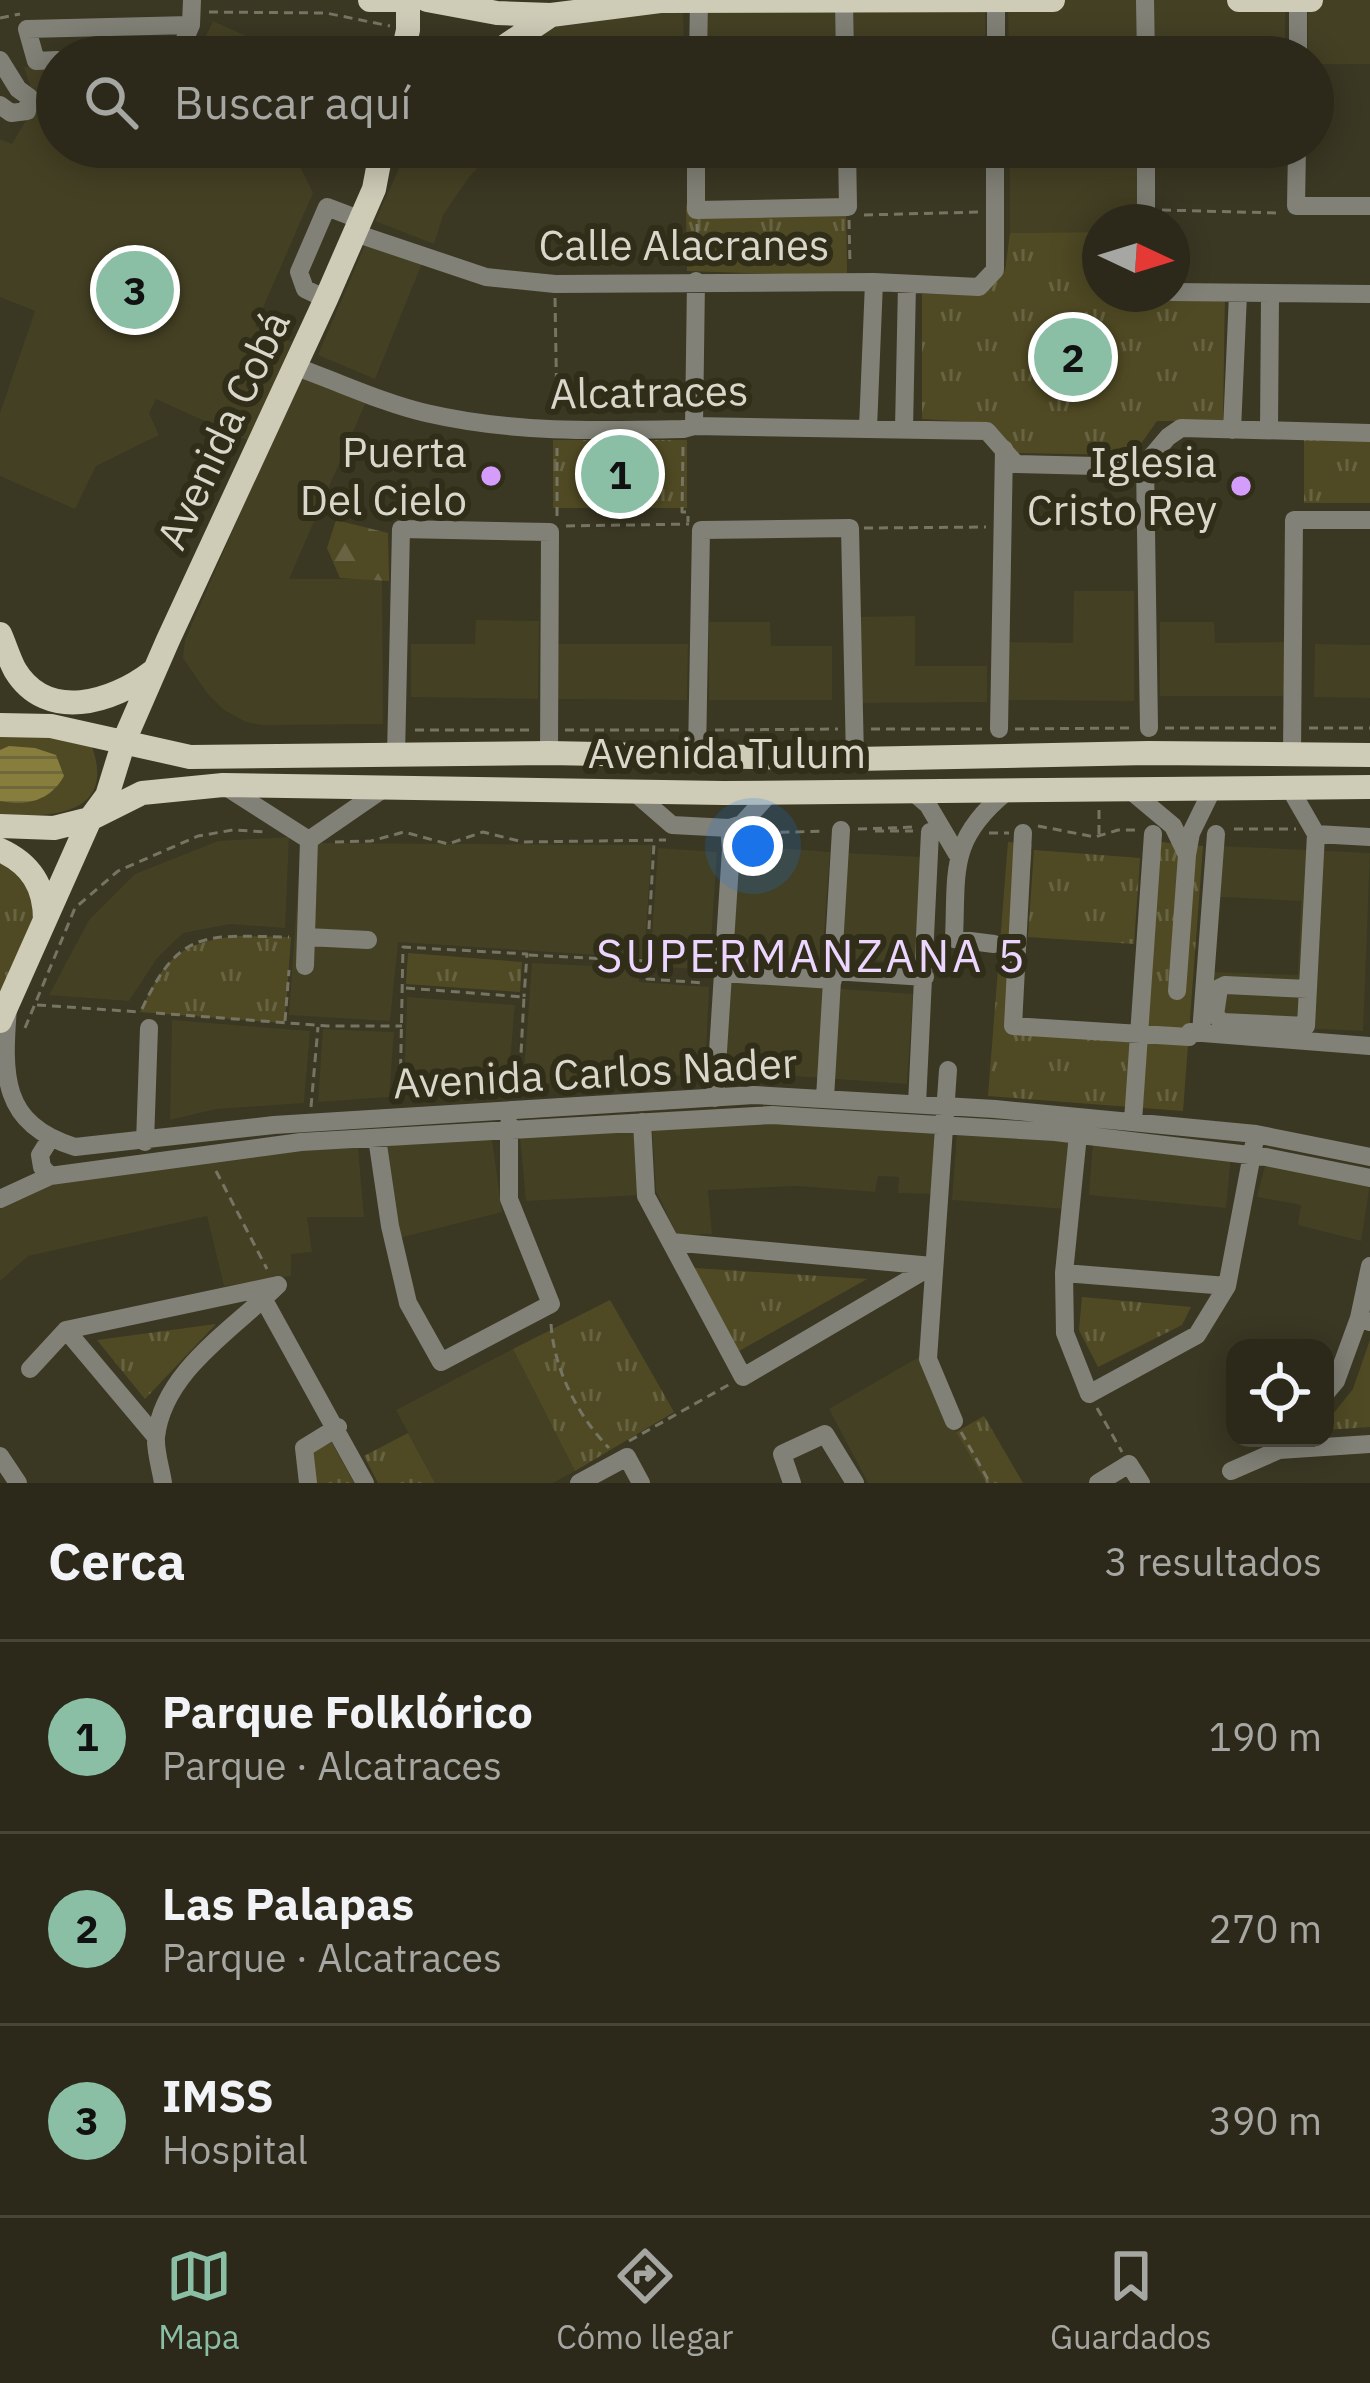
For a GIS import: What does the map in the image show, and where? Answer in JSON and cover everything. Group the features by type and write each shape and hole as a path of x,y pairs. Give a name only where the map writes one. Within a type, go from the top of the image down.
{"main road":[{"path":"370,0 394,0"},
{"path":"407,36 408,0"},
{"path":"427,0 551,15 660,1 1053,0"},
{"path":"1239,0 1311,0"},
{"path":"520,36 551,15"},
{"name":"Avenida Cobá","path":"90,819 107,796 124,741 296,367 374,189 378,168"},
{"path":"374,189 388,168"},
{"path":"0,634 17,674 52,699 78,704 106,700 156,669"},
{"name":"Avenida Tulum","path":"0,725 51,726 190,757 396,743 550,742 697,742 855,759 1148,753 1370,755"},
{"path":"162,791 158,772 168,754"},
{"name":"Avenida Tulum","path":"0,826 54,828 90,819 142,794 223,785 770,793 1370,787"},
{"path":"17,1013 45,922 90,819"},
{"path":"0,850 21,860 35,877 45,898 45,922"}],"street":[{"path":"1145,0 1146,36"},
{"path":"698,36 699,1"},
{"path":"996,1 996,36"},
{"path":"1298,1 1298,36"},
{"path":"844,2 845,36"},
{"path":"36,61 27,29 191,12"},
{"path":"0,60 18,89 29,97 27,111 10,112 0,104"},
{"path":"696,168 696,210 848,207 847,168"},
{"path":"994,212 995,168"},
{"path":"1146,168 1146,204"},
{"path":"1297,168 1296,206 1370,206"},
{"path":"326,299 305,289 299,272 327,207 358,226"},
{"name":"Calle Alacranes","path":"358,226 486,277 555,284 874,282 979,287 995,270 994,212"},
{"path":"688,428 696,281"},
{"path":"868,428 874,282"},
{"path":"904,429 907,284"},
{"path":"1190,293 1370,294"},
{"path":"1232,430 1238,295"},
{"path":"1269,430 1270,296"},
{"name":"Alcatraces","path":"296,367 421,412 500,427 557,432 688,428 987,431 1016,464 1145,464"},
{"path":"1149,728 1145,464 1181,428 1370,433"},
{"path":"999,729 1004,449"},
{"path":"1292,754 1294,520 1370,520"},
{"path":"697,742 695,527 850,528 855,759"},
{"path":"396,743 401,529 550,532 550,742"},
{"path":"223,785 309,840"},
{"path":"1289,787 1316,834 1308,988 1306,1025 1222,1022 1215,1016 1219,988 1226,985 1308,988"},
{"path":"1177,991 1187,854 1191,833 1213,788"},
{"path":"305,967 298,937 309,840 383,789"},
{"path":"1130,790 1173,826 1187,854"},
{"path":"634,792 672,825 729,828 742,824 770,793"},
{"path":"914,793 928,806 957,854"},
{"path":"994,944 954,939 957,854 988,807 1005,793"},
{"path":"715,1098 729,828"},
{"path":"825,1099 841,830"},
{"path":"917,1104 930,832"},
{"path":"1023,832 1013,1026 1189,1037 1190,1032 1370,1046"},
{"path":"1133,1121 1153,834"},
{"path":"1201,1033 1216,834"},
{"path":"1316,834 1370,837"},
{"path":"298,937 368,940"},
{"path":"722,978 925,977"},
{"path":"17,1013 4,1057 8,1085 14,1105 50,1139 40,1155 50,1176"},
{"path":"145,1020 145,1142"},
{"path":"948,1070 928,1359 954,1420"},
{"name":"Avenida Carlos Nader","path":"50,1139 75,1147 310,1123 754,1095 917,1104 945,1116"},
{"path":"377,1138 408,1303 441,1362 550,1304 509,1199 513,1111"},
{"name":"Avenida Carlos Nader","path":"0,1199 50,1176 301,1142 772,1115 1133,1121 1256,1134 1370,1157"},
{"name":"Avenida Carlos Nader","path":"1014,1120 1078,1135 1252,1155 1370,1178"},
{"path":"642,1122 646,1196 742,1377 932,1266"},
{"path":"1078,1135 1064,1274 1066,1334 1089,1394 1197,1335 1227,1286 1256,1134"},
{"path":"671,1242 932,1266"},
{"path":"1334,1383 1365,1320 1370,1267"},
{"path":"1064,1274 1227,1286"},
{"path":"30,1369 66,1330 270,1293"},
{"path":"270,1293 365,1483"},
{"path":"163,1483 156,1437 169,1401 200,1356 270,1293"},
{"path":"66,1330 156,1437"},
{"path":"308,1483 304,1448 338,1427"},
{"path":"792,1483 782,1454 825,1434 854,1483"},
{"path":"1334,1444 1370,1444"},
{"path":"1231,1472 1278,1447"},
{"path":"579,1483 629,1448 641,1483"},
{"path":"0,1456 18,1483"},
{"path":"1097,1483 1129,1464 1142,1483"}],"path":[{"path":"191,12 326,13 421,36"},
{"path":"0,18 27,14"},
{"path":"1190,215 1288,213 1296,206"},
{"path":"696,210 696,281"},
{"path":"852,282 849,216 994,212"},
{"path":"555,284 557,526 695,527 688,512 682,512 688,428"},
{"path":"850,528 1002,526"},
{"path":"396,743 697,742 853,729 1370,728"},
{"path":"1099,790 1099,836"},
{"path":"654,843 647,979 722,978"},
{"path":"75,908 17,1013 402,1027"},
{"path":"145,1020 172,956 199,941 298,937"},
{"path":"400,1118 404,947 647,961"},
{"path":"513,1111 527,954"},
{"path":"403,988 524,997"},
{"path":"310,1123 318,1025"},
{"path":"206,1154 240,1214 270,1293"},
{"path":"550,1304 556,1357 577,1406 603,1442 629,1448 742,1377"},
{"path":"1089,1394 1129,1464"},
{"path":"954,1420 990,1483"}],"shaded area":[{"path":"683,0 684,36 525,36 550,20"},
{"path":"852,0 985,0 986,36 852,36"},
{"path":"1008,0 1137,0 1138,36 1009,36"},
{"path":"1144,0 1285,0 1285,36 1144,36"},
{"path":"1308,0 1370,0 1370,64 1334,64 1334,36 1308,36"},
{"path":"838,1 839,36 703,36 702,2"},
{"path":"213,21 246,36 206,36"},
{"path":"24,67 36,67 36,104"},
{"path":"36,104 36,168 300,168 313,193 255,326 292,342 249,441 156,399 149,413 159,435 96,466 75,509 0,476 0,413 35,311 0,297 0,139 12,144"},
{"path":"399,168 478,168 443,215 434,244 375,221"},
{"path":"1010,168 1139,168 1139,204 1082,204 1082,232 1010,233"},
{"path":"368,238 423,261 375,379 318,355"},
{"path":"303,369 368,397 289,579 382,579 383,724 246,722 207,693 183,658 185,640"},
{"path":"1074,591 1134,591 1134,701 1007,700 1007,642 1073,643"},
{"path":"915,616 915,666 987,666 987,702 856,703 856,617"},
{"path":"476,620 539,621 538,699 411,697 411,644 475,644"},
{"path":"709,622 770,622 771,646 832,646 832,700 709,700"},
{"path":"1160,622 1214,622 1215,643 1289,642 1289,696 1160,696"},
{"path":"556,644 688,644 687,700 556,699"},
{"path":"1315,644 1370,645 1370,698 1314,697"},
{"path":"9,746 56,755 64,776 37,800 0,801 0,750"},
{"path":"289,837 285,928 230,924 183,933 157,958 129,1001 49,995 89,920 135,874 218,841"},
{"path":"301,843 652,845 644,958 398,942 390,1021 289,1015"},
{"path":"737,845 830,852 821,976 729,969"},
{"path":"1222,846 1370,853 1363,1031 1210,1024 1213,972 1298,975 1301,901 1220,897"},
{"path":"658,848 717,852 709,970 650,966"},
{"path":"847,853 922,857 915,963 840,958"},
{"path":"532,963 639,968 639,982 709,987 705,1074 523,1085"},
{"path":"730,981 913,994 907,1084 724,1071"},
{"path":"407,997 515,1005 508,1084 404,1088"},
{"path":"172,1020 310,1031 304,1103 216,1109 170,1120"},
{"path":"323,1029 394,1032 389,1097 318,1102"},
{"path":"772,1121 937,1130 931,1194 898,1193 899,1177 878,1176 875,1192 798,1186 708,1190 712,1234 677,1235 656,1191 652,1128"},
{"path":"636,1129 640,1195 526,1201 520,1137"},
{"path":"957,1131 1070,1140 1065,1209 952,1200"},
{"path":"492,1139 502,1212 399,1238 384,1146"},
{"path":"1093,1142 1231,1154 1226,1208 1089,1195"},
{"path":"358,1148 364,1217 307,1217 312,1252 291,1254 291,1276 224,1286 207,1216 28,1256 0,1281 0,1204 54,1180 290,1150"},
{"path":"1266,1163 1370,1184 1361,1241 1298,1225 1301,1205 1257,1197"},
{"path":"513,1349 575,1471 553,1483 435,1483 396,1410"},
{"path":"919,1357 986,1483 868,1483 829,1409"}],"green space":[{"path":"846,204 847,276 687,271 686,205"},
{"path":"1082,232 1082,312 1190,312 1190,290 1225,289 1223,421 1157,421 1133,455 1018,453 992,423 922,419 922,294 981,295 1005,271 1010,233"},
{"path":"1304,437 1370,437 1370,503 1304,503"},
{"path":"553,440 687,440 687,508 553,508"},
{"path":"336,520 388,533 389,581 340,578 327,548"},
{"path":"0,733 39,733 92,747 97,770 87,800 57,813 0,815"},
{"path":"1008,842 1032,844 1018,1030 1145,1040 1161,842 1203,846 1183,1111 988,1096"},
{"path":"1034,850 1140,858 1134,944 1028,937"},
{"path":"0,857 28,876 39,917 0,1004"},
{"path":"237,936 291,937 285,1023 140,1012 175,957 200,944"},
{"path":"408,953 522,962 520,992 406,984"},
{"path":"694,1268 867,1279 739,1351"},
{"path":"1082,1297 1191,1307 1182,1325 1098,1367 1079,1330"},
{"path":"610,1300 674,1412 575,1471 513,1349"},
{"path":"216,1324 145,1399 97,1340"},
{"path":"1370,1340 1370,1427 1334,1429 1334,1413 1353,1389"},
{"path":"984,1416 1023,1483 986,1483 956,1432"},
{"path":"408,1433 435,1483 378,1483 364,1456"},
{"path":"331,1441 354,1483 313,1483 308,1453"}],"place":[{"name":"IMSS","path":"135,290"},
{"name":"Las Palapas","path":"1073,357"},
{"name":"Parque Folklórico","path":"620,474"},
{"name":"Puerta Del Cielo","path":"491,476"},
{"name":"Iglesia Cristo Rey","path":"1241,486"}],"district":[{"name":"SUPERMANZANA 5","path":"812,956"}]}
